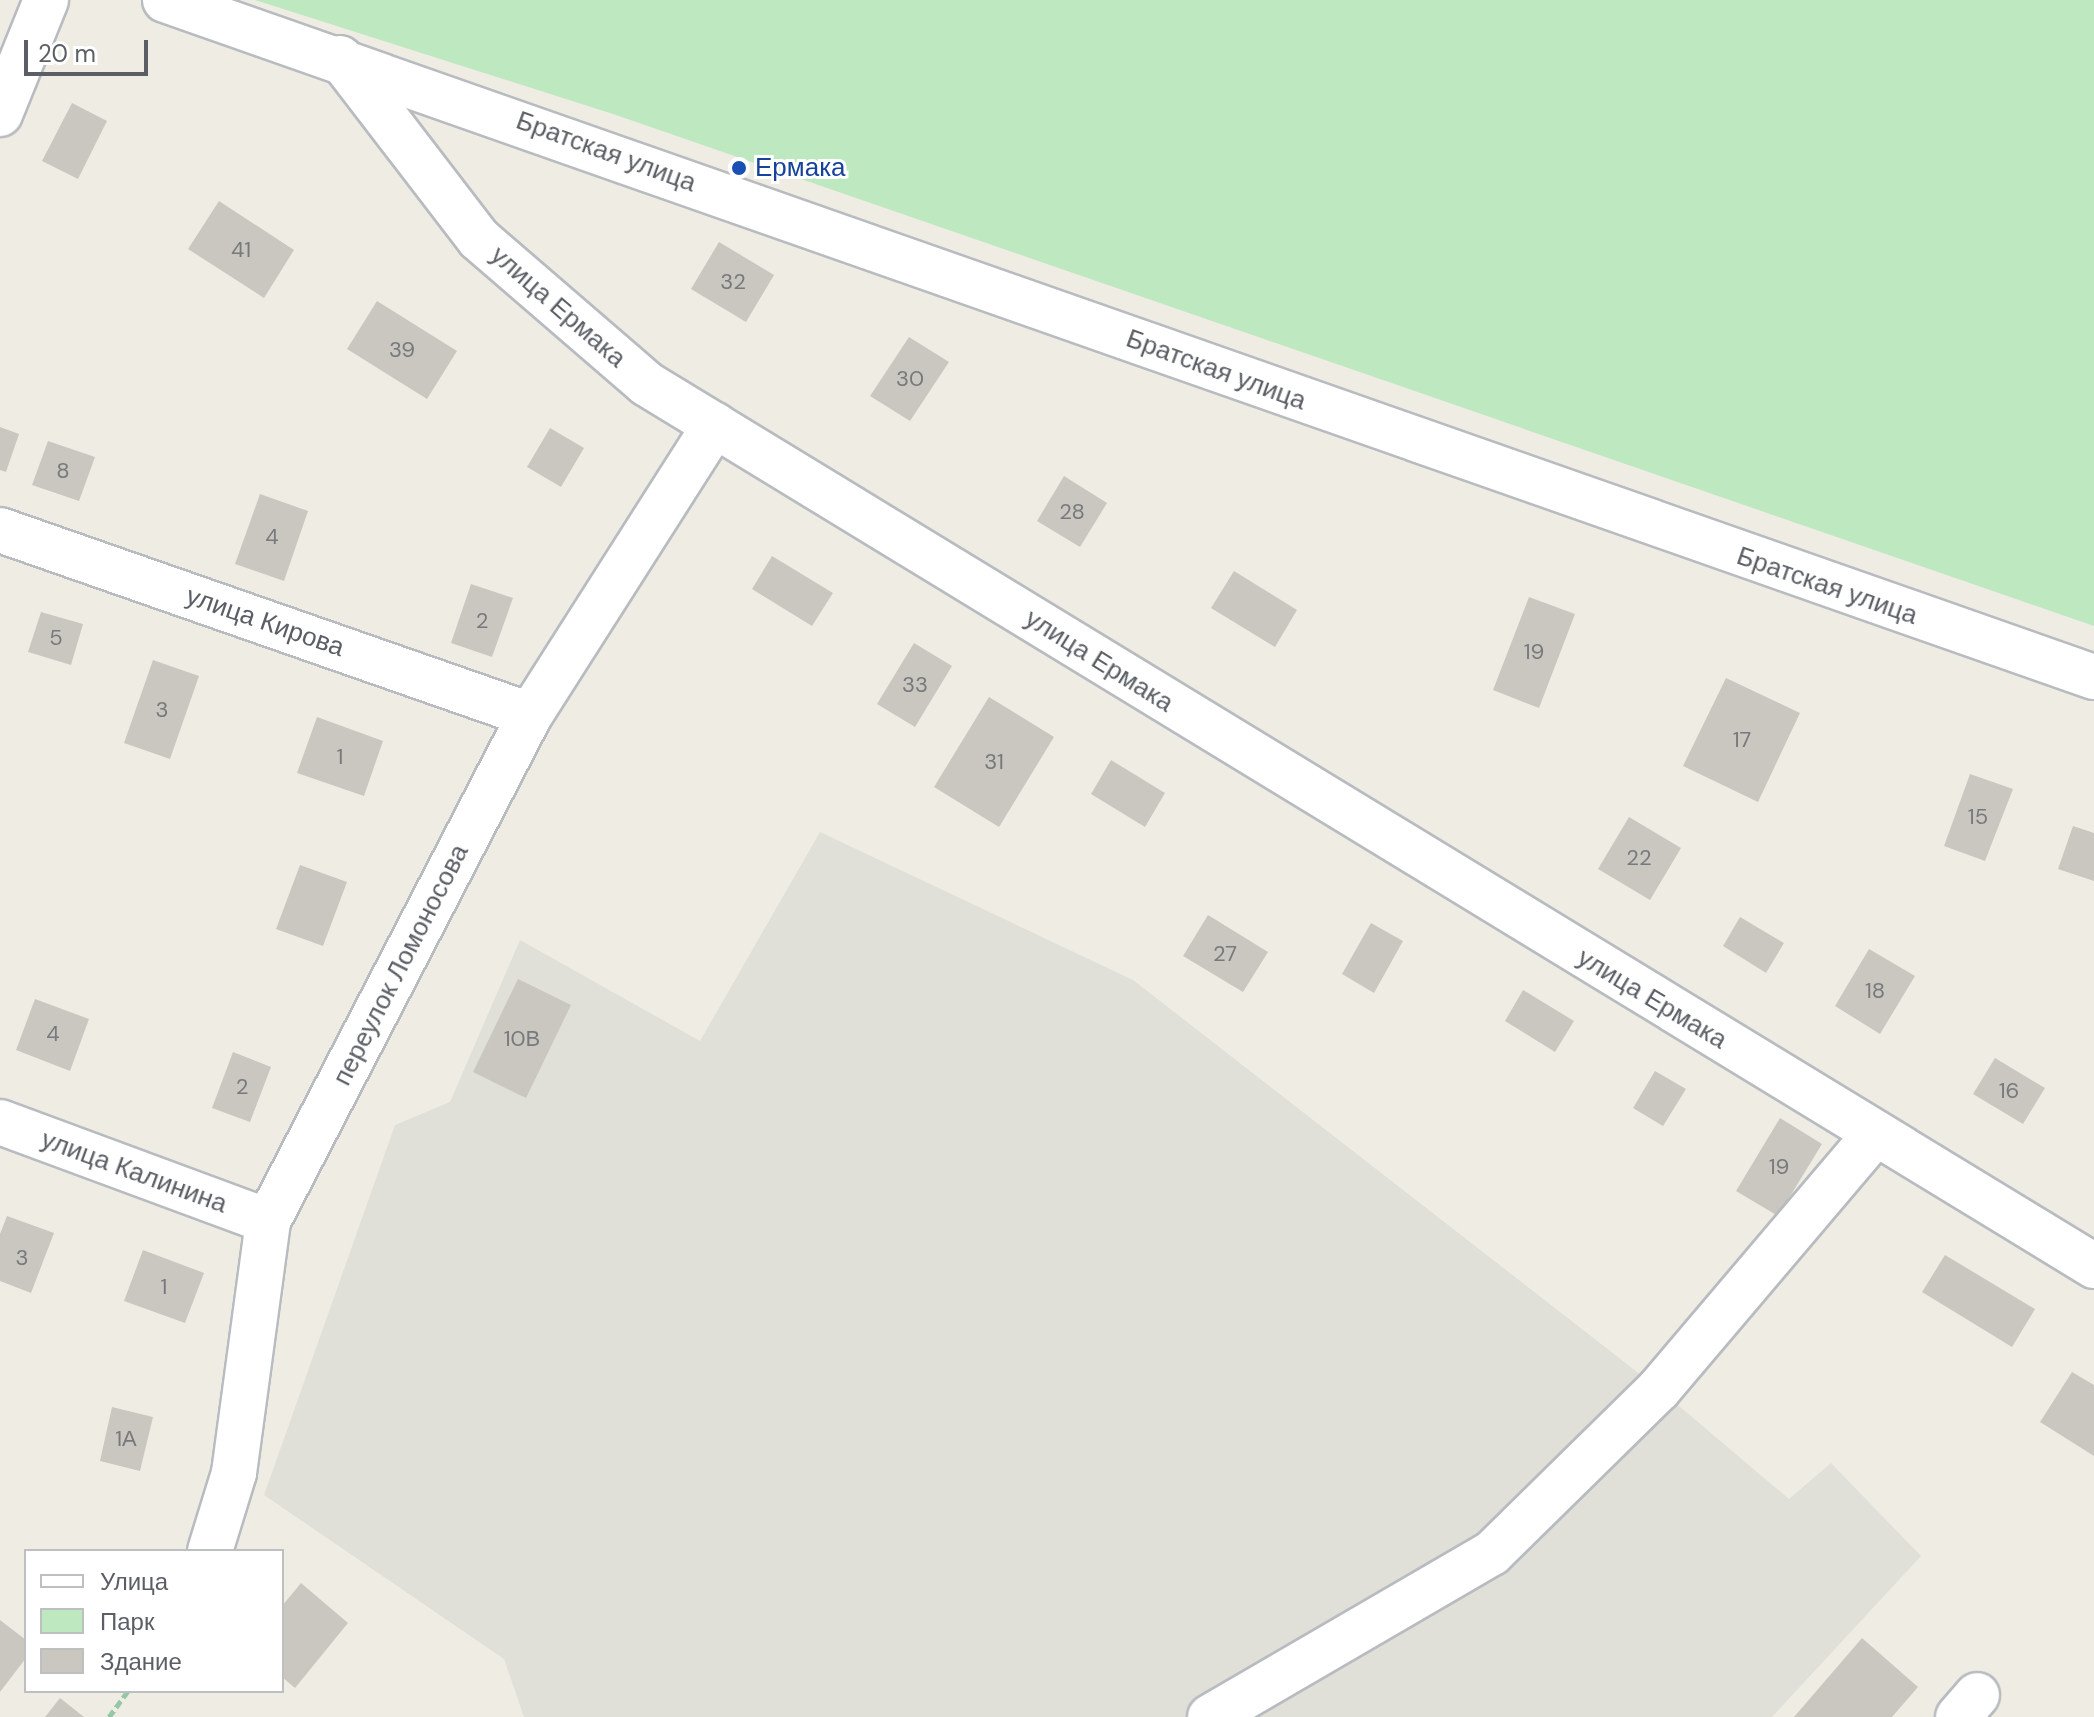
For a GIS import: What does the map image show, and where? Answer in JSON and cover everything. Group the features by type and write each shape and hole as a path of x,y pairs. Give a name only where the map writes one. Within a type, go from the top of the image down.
{"street":[{"path":"0,114 46,0"},
{"path":"165,0 340,58"},
{"name":"улица Ермака","path":"340,58 479,239 647,384 2094,1266"},
{"name":"Братская улица","path":"340,58 1683,536 2094,677"},
{"name":"переулок Ломоносова","path":"211,1549 234,1473 268,1221 530,715 715,425"},
{"name":"улица Кирова","path":"0,530 530,715"},
{"name":"улица Калинина","path":"0,1122 268,1221"},
{"path":"1210,1717 1492,1553 1659,1389 1875,1134"}],"path":[{"path":"109,1717 127,1693"}],"shaded area":[{"path":"820,832 1133,980 1659,1389 1789,1499 1831,1463 1921,1556 1772,1717 524,1717 504,1659 264,1495 395,1125 450,1102 520,940 700,1041"}],"green space":[{"path":"255,0 2094,0 2094,626 616,115"}],"building":[{"path":"72,103 107,121 78,179 42,161"},
{"path":"219,201 294,250 264,298 188,249"},
{"path":"719,242 774,275 746,322 691,289"},
{"path":"377,301 457,351 427,399 347,349"},
{"path":"909,337 949,362 910,421 870,396"},
{"path":"0,427 19,434 6,472 0,470"},
{"path":"550,428 584,448 561,487 527,467"},
{"path":"48,441 95,457 79,501 32,485"},
{"path":"1064,476 1107,503 1080,547 1037,521"},
{"path":"260,494 308,511 284,581 235,564"},
{"path":"772,556 833,593 812,626 752,589"},
{"path":"1234,571 1297,610 1275,647 1211,608"},
{"path":"471,584 513,598 492,657 451,643"},
{"path":"1529,597 1575,614 1539,708 1493,690"},
{"path":"41,612 83,624 71,665 28,652"},
{"path":"914,643 952,666 915,727 877,704"},
{"path":"153,660 199,676 170,759 124,743"},
{"path":"1726,678 1800,713 1758,802 1683,766"},
{"path":"989,697 1054,737 999,827 934,787"},
{"path":"317,717 383,741 364,796 297,773"},
{"path":"1111,760 1165,793 1145,827 1091,794"},
{"path":"1970,774 2013,789 1985,861 1944,846"},
{"path":"1629,817 1681,848 1650,900 1598,869"},
{"path":"2073,826 2094,833 2094,881 2058,869"},
{"path":"300,865 347,882 323,946 276,929"},
{"path":"1208,915 1268,952 1243,992 1183,956"},
{"path":"1740,917 1784,943 1766,973 1723,946"},
{"path":"1371,923 1403,941 1374,993 1342,974"},
{"path":"1869,949 1915,976 1880,1034 1835,1006"},
{"path":"518,979 571,1005 526,1098 473,1072"},
{"path":"1523,990 1574,1021 1555,1052 1505,1021"},
{"path":"35,999 89,1019 70,1071 16,1050"},
{"path":"233,1052 271,1067 250,1122 212,1108"},
{"path":"1995,1058 2045,1088 2023,1124 1973,1094"},
{"path":"1655,1071 1686,1089 1663,1126 1633,1108"},
{"path":"1780,1118 1822,1144 1778,1216 1736,1191"},
{"path":"7,1216 54,1233 31,1293 0,1281 0,1234"},
{"path":"143,1250 204,1273 185,1323 124,1301"},
{"path":"1945,1255 2035,1309 2012,1347 1922,1292"},
{"path":"2072,1372 2094,1385 2094,1456 2040,1422"},
{"path":"112,1407 153,1417 140,1471 100,1461"},
{"path":"301,1583 348,1623 295,1688 284,1679 284,1604"},
{"path":"0,1620 24,1638 24,1661 0,1692"},
{"path":"1862,1638 1918,1687 1892,1717 1794,1717"},
{"path":"60,1698 84,1717 45,1717"}],"place":[{"name":"Ермака","path":"739,168"}]}
